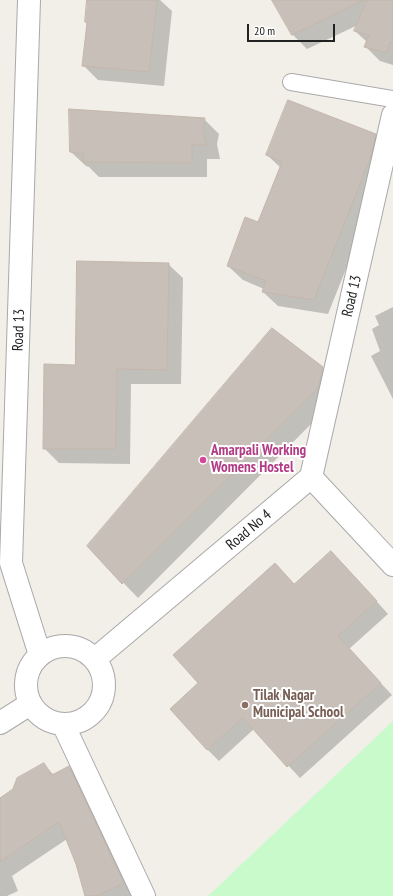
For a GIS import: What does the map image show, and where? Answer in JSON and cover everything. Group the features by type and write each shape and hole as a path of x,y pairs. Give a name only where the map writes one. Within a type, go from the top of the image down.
{"street":[{"name":"Road 13","path":"29,0 11,563 40,655"},
{"name":"Road 13","path":"311,477 393,114"},
{"path":"311,477 393,565"},
{"name":"Road No 4","path":"94,660 311,477"},
{"path":"62,646 74,647 85,652 94,660 101,670 103,682 102,694 98,705 88,715 76,722 63,724 50,721 39,714 30,704 26,691 26,678 31,665 40,655 50,649 62,646"},
{"path":"0,723 30,704"},
{"path":"63,724 144,896"}],"lane":[{"path":"291,82 393,99"}],"green space":[{"path":"393,721 393,896 208,896"}],"building":[{"path":"87,0 157,0 149,72 82,66 87,23 85,22"},
{"path":"272,0 364,0 292,35"},
{"path":"367,0 393,0 393,43 390,42 387,53 364,47 369,35 354,31"},
{"path":"288,100 376,134 371,156 314,300 262,292 266,281 227,266 245,217 258,222 282,162 266,155"},
{"path":"69,109 205,118 203,129 206,145 192,145 192,163 83,162 84,154 70,152"},
{"path":"77,261 169,263 167,370 117,369 116,449 43,449 44,364 75,365"},
{"name":"Amarpali Working Womens Hostel","path":"272,328 323,367 318,388 122,584 87,546"},
{"path":"331,551 377,601 338,636 381,683 287,767 243,718 207,750 170,709 198,683 173,655 275,563 294,584"},
{"path":"44,763 52,775 69,766 124,883 97,896 85,896 76,864 59,822 0,862 0,798 13,789 17,778"}],"place":[{"name":"Amarpali Working Womens Hostel","path":"203,460"},
{"name":"Tilak Nagar Municipal School","path":"245,705"}]}
